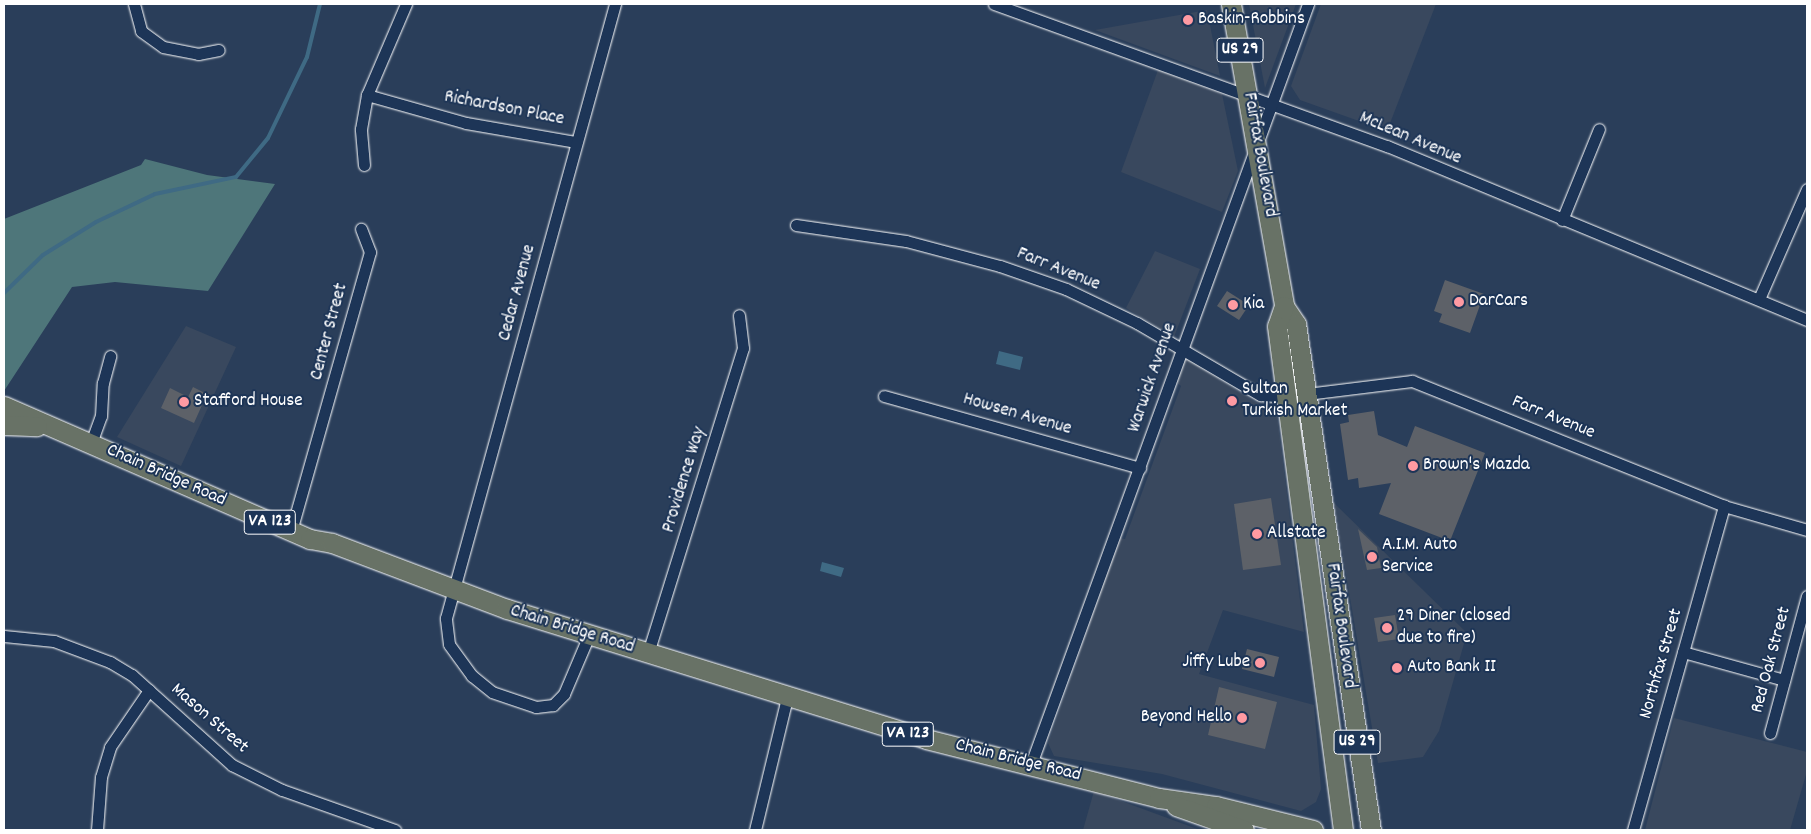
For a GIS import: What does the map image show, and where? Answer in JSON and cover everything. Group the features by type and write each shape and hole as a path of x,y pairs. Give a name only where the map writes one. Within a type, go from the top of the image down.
{"main road":[{"name":"Fairfax Boulevard","path":"1230,4 1248,95 1284,306 1296,324 1371,830"},
{"name":"Fairfax Boulevard","path":"1284,306 1277,326 1343,830"},
{"name":"Chain Bridge Road","path":"4,406 291,531 454,591 788,698 926,739 1160,798 1244,830"},
{"path":"4,425 63,431"},
{"name":"Chain Bridge Road","path":"1160,798 1224,807 1313,830"}],"street":[{"path":"134,4 138,26 157,44 198,54 219,50"},
{"path":"364,165 361,129 367,95 406,4"},
{"name":"Cedar Avenue","path":"589,635 560,700 544,708 530,706 484,687 449,644 446,618 615,4"},
{"name":"McLean Avenue","path":"994,4 1387,146 1807,320"},
{"name":"Warwick Avenue","path":"1031,764 1140,468 1256,142 1308,4"},
{"name":"Richardson Place","path":"367,95 466,123 576,142"},
{"path":"1562,220 1599,129"},
{"path":"1759,299 1807,189"},
{"name":"Farr Avenue","path":"796,225 906,241 1000,266 1073,292 1183,347 1260,395 1287,397"},
{"name":"Center Street","path":"291,531 370,252 361,229"},
{"name":"Providence Way","path":"648,653 743,348 740,315"},
{"path":"91,443 101,416 103,383 110,356"},
{"name":"Farr Avenue","path":"1306,394 1412,382 1724,506 1807,530"},
{"name":"Howsen Avenue","path":"884,396 1140,468"},
{"name":"Northfax Street","path":"1633,830 1724,506"},
{"name":"Red Oak Street","path":"1770,733 1807,596"},
{"name":"Mason Street","path":"4,636 54,641 90,652 132,675 232,765 282,790 395,830"},
{"path":"1683,652 1784,680"},
{"path":"97,830 101,777 110,747 149,690"},
{"path":"755,830 788,698"}],"shaded area":[{"path":"1249,4 1296,4 1265,88"},
{"path":"1321,4 1436,4 1387,131 1300,100 1291,86"},
{"path":"1207,10 1220,76 1095,30"},
{"path":"1158,70 1222,94 1238,171 1222,212 1121,172"},
{"path":"1155,251 1200,269 1174,337 1126,308"},
{"path":"186,326 236,347 181,466 117,437"},
{"path":"999,351 1023,357 1020,370 996,364"},
{"path":"1185,358 1277,415 1304,632 1223,610 1199,674 1314,705 1321,789 1316,802 1301,811 1162,774 1054,756 1048,743 1119,538 1125,539 1181,386 1176,382"},
{"path":"1334,503 1467,633 1439,731 1423,757 1378,763"},
{"path":"822,562 844,568 841,577 820,571"},
{"path":"1674,718 1807,752 1807,771 1790,830 1645,830"},
{"path":"1094,791 1200,830 1083,830"}],"green space":[{"path":"145,159 207,175 275,184 208,291 115,282 72,287 4,391 4,219 141,165"}],"building":[{"name":"DarCars","path":"1445,280 1484,294 1470,333 1439,322 1442,314 1434,311"},
{"name":"Kia","path":"1227,291 1249,305 1239,320 1217,306"},
{"name":"Stafford House","path":"193,387 207,394 194,423 161,408 170,388 188,397"},
{"name":"Brown's Mazda","path":"1374,411 1378,435 1407,447 1415,426 1485,453 1450,541 1379,514 1391,483 1359,488 1358,478 1348,480 1340,424 1349,422 1348,415"},
{"name":"Allstate","path":"1271,498 1281,565 1243,570 1234,504"},
{"name":"A.I.M. Auto Service","path":"1358,529 1377,547 1381,568 1367,570"},
{"name":"29 Diner (closed due to fire)","path":"1395,615 1399,639 1378,642 1374,618"},
{"name":"Jiffy Lube","path":"1247,649 1279,657 1274,677 1242,669"},
{"name":"Beyond Hello","path":"1219,687 1277,702 1265,749 1208,735"}],"waterway":[{"path":"4,293 43,255 96,222 155,194 236,177 268,138 307,57 320,4"}],"place":[{"name":"Baskin-Robbins","path":"1188,20"},
{"name":"DarCars","path":"1459,302"},
{"name":"Kia","path":"1233,305"},
{"name":"Sultan Turkish Market","path":"1232,401"},
{"name":"Stafford House","path":"184,402"},
{"name":"Brown's Mazda","path":"1413,466"},
{"name":"Allstate","path":"1257,534"},
{"name":"A.I.M. Auto Service","path":"1372,557"},
{"name":"29 Diner (closed due to fire)","path":"1387,628"},
{"name":"Jiffy Lube","path":"1260,663"},
{"name":"Auto Bank II","path":"1397,668"},
{"name":"Beyond Hello","path":"1242,718"}]}
